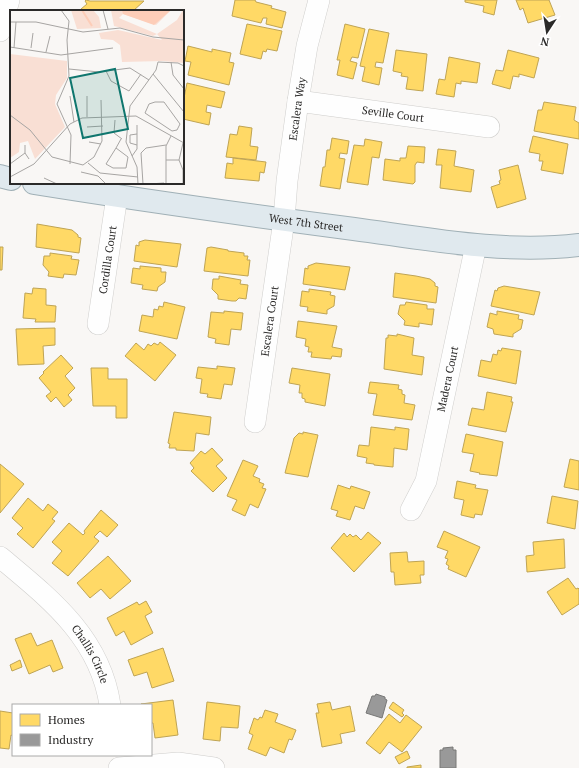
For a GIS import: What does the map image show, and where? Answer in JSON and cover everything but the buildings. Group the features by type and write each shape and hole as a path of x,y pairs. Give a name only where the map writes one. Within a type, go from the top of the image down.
{"main road":[{"path":"0,176 10,179"},
{"name":"West 7th Street","path":"40,184 284,220 476,245 532,248 579,245"}],"street":[{"path":"0,31 10,0"},
{"name":"Escalera Way","path":"284,220 287,180 298,101 307,46 319,0"},
{"name":"Seville Court","path":"298,101 489,127"},
{"name":"Cordilla Court","path":"98,324 117,196"},
{"name":"Escalera Court","path":"255,422 284,220"},
{"name":"Madera Court","path":"411,510 426,481 476,245"},
{"name":"Challis Circle","path":"0,557 60,608 77,629 91,650 102,676 110,704"},
{"path":"116,756 118,768 178,763 214,768"}]}
